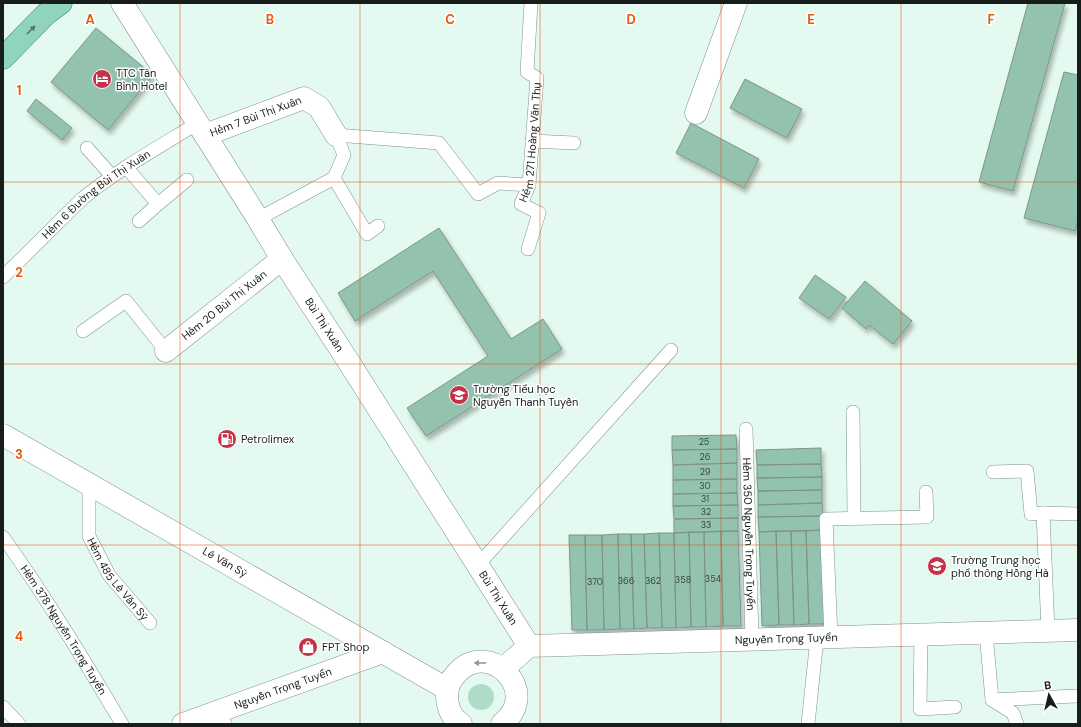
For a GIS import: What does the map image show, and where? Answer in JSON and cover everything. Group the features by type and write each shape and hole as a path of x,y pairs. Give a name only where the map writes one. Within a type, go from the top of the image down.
{"main road":[{"path":"3,58 46,14 61,3"}],"street":[{"name":"Bùi Thị Xuân","path":"122,3 282,259 529,646"},
{"path":"696,113 736,3"},
{"name":"Hẻm 7 Bùi Thị Xuân","path":"201,129 304,98 319,107 336,135"},
{"name":"Hẻm 20 Bùi Thị Xuân","path":"166,351 282,259"},
{"name":"Lê Văn Sỹ","path":"3,436 447,689"},
{"name":"Nguyễn Trọng Tuyển","path":"529,646 1078,630"},
{"path":"503,669 529,646"},
{"name":"Nguyễn Trọng Tuyển","path":"183,724 222,718 383,652"},
{"path":"460,724 450,712 447,701 447,689 452,678 459,670 469,664 481,662 492,664 503,669 511,678 515,688 516,699 509,723"}],"lane":[{"name":"Hẻm 271 Hoàng Văn Thụ","path":"528,249 539,212 521,204 529,185 537,78 527,72 531,3"},
{"name":"Hẻm 6 Đường Bùi Thị Xuân","path":"3,277 83,198 112,176 126,167 201,129"},
{"path":"258,219 334,178 344,155 336,135 439,143 478,194 498,183 529,185"},
{"path":"532,141 574,143"},
{"path":"86,148 112,176"},
{"path":"126,167 158,204"},
{"path":"334,178 367,234 378,226"},
{"path":"139,221 187,180"},
{"path":"83,331 126,301 166,351"},
{"path":"478,565 671,350"},
{"path":"853,412 854,518"},
{"name":"Hẻm 350 Nguyễn Trọng Tuyển","path":"746,429 752,639"},
{"path":"993,472 1027,471 1030,514 1078,514"},
{"name":"Hẻm 485 Lê Văn Sỹ","path":"89,484 89,536 109,575 150,623"},
{"path":"808,724 824,638 826,519 927,517 926,492"},
{"path":"1043,513 1048,631"},
{"name":"Hẻm 378 Nguyễn Trọng Tuyển","path":"3,537 81,655 122,724"},
{"path":"986,632 992,700"},
{"path":"921,634 920,709 955,707"},
{"path":"992,700 1076,696"},
{"path":"992,700 1013,713 1016,724"},
{"path":"3,707 19,724"}],"green space":[{"path":"481,684 490,688 494,697 490,706 481,710 472,706 468,697 472,688"}],"building":[{"path":"1028,3 1065,3 1013,191 979,182"},
{"name":"TTC Tân Bình Hotel","path":"96,28 153,75 108,130 51,82"},
{"path":"1064,72 1078,75 1078,220 1075,231 1024,218"},
{"path":"745,79 802,109 787,138 730,108"},
{"path":"36,99 72,128 62,140 27,111"},
{"path":"691,123 759,159 744,188 676,153"},
{"path":"439,228 511,339 543,319 562,349 426,436 407,408 488,356 433,271 355,321 338,293"},
{"path":"815,275 846,297 829,319 799,298"},
{"path":"865,281 912,321 893,344 869,325 866,329 842,308"},
{"path":"736,435 737,449 672,450 672,436"},
{"path":"821,448 821,464 757,465 756,450"},
{"path":"737,449 737,463 673,465 672,450"},
{"path":"737,463 737,479 673,480 673,465"},
{"path":"821,464 822,477 757,478 757,465"},
{"path":"822,477 822,490 758,491 757,478"},
{"path":"737,479 737,493 673,494 673,480"},
{"path":"822,490 822,503 758,505 758,491"},
{"path":"737,493 738,505 673,506 673,494"},
{"path":"822,503 823,516 758,517 758,505"},
{"path":"738,505 738,518 674,519 673,506"},
{"path":"823,516 823,530 759,532 758,517"},
{"path":"738,518 738,531 674,533 674,519"},
{"path":"823,530 826,624 809,624 806,531"},
{"path":"721,531 738,531 741,626 723,626"},
{"path":"721,531 723,626 706,627 704,532"},
{"path":"776,531 779,625 762,626 759,532"},
{"path":"776,531 791,531 794,625 779,625"},
{"path":"791,531 806,531 809,624 794,625"},
{"path":"689,532 704,532 706,627 691,627"},
{"path":"689,532 691,627 676,628 674,533"},
{"path":"659,533 674,533 676,628 662,628"},
{"path":"659,533 662,628 647,628 644,534"},
{"path":"618,534 631,534 634,629 620,629"},
{"path":"618,534 620,629 604,630 602,535"},
{"path":"631,534 644,534 647,628 634,629"},
{"path":"569,535 585,535 587,630 572,630"},
{"path":"585,535 602,535 604,630 587,630"}],"place":[{"name":"TTC Tân Bình Hotel","path":"102,79"},
{"name":"Trường Tiểu học Nguyễn Thanh Tuyền","path":"459,395"},
{"name":"Petrolimex","path":"227,439"},
{"name":"Trường Trung học phổ thông Hồng Hà","path":"937,566"},
{"name":"FPT Shop","path":"308,647"}]}
